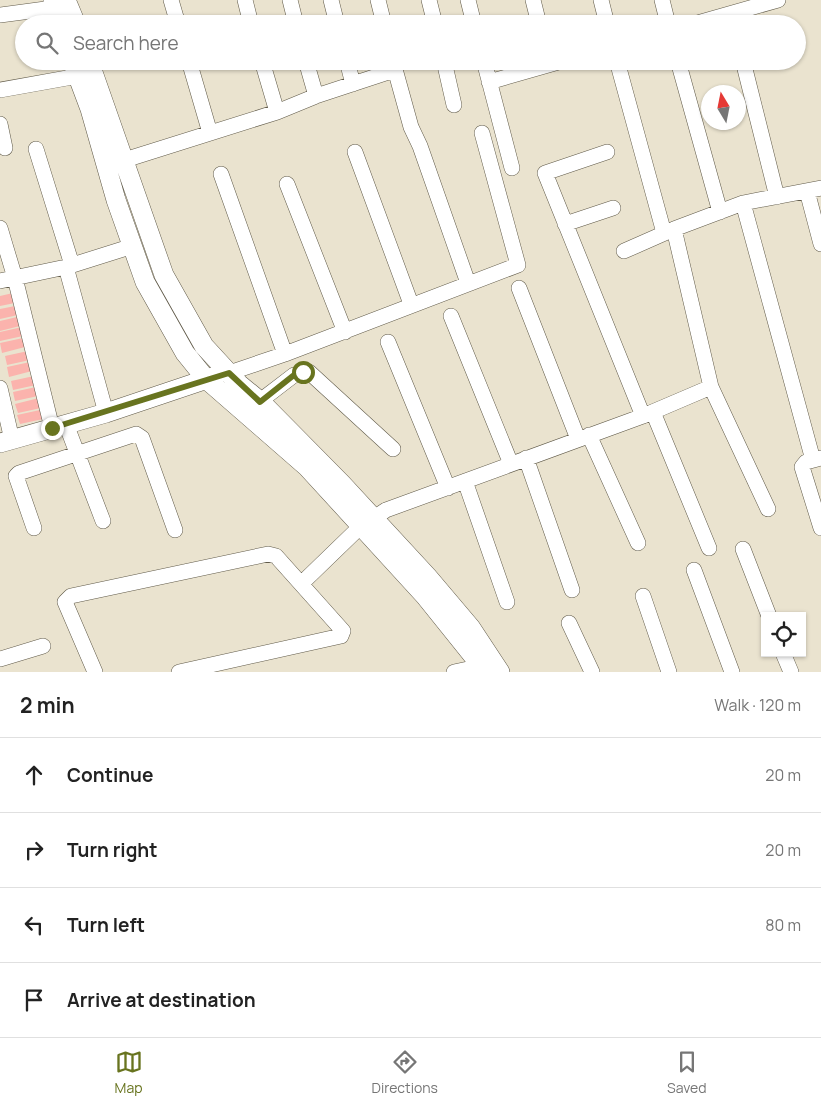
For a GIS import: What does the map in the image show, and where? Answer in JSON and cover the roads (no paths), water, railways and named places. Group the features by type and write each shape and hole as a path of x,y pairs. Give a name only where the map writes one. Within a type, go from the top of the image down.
{"street":[{"path":"171,0 175,15"},
{"path":"245,0 249,15"},
{"path":"290,0 294,15"},
{"path":"331,0 335,15"},
{"path":"378,0 382,15"},
{"path":"429,0 433,15"},
{"path":"468,0 472,15"},
{"path":"533,0 537,15"},
{"path":"601,0 605,15"},
{"path":"662,0 666,15"},
{"path":"730,13 778,0"},
{"path":"0,15 58,8"},
{"path":"0,90 67,70"},
{"path":"81,70 115,163 164,275 204,346 229,373 253,407 307,467 368,522 464,620 500,672"},
{"path":"192,70 210,133"},
{"path":"265,70 277,112"},
{"path":"309,70 316,96"},
{"path":"349,70 353,84"},
{"path":"115,163 277,112 385,70"},
{"path":"395,70 411,127 420,146 468,283"},
{"path":"446,70 454,105"},
{"path":"486,70 512,168"},
{"path":"489,82 528,70"},
{"path":"620,70 669,231 711,387 768,509"},
{"path":"681,70 720,212"},
{"path":"744,70 777,197"},
{"path":"0,124 5,148"},
{"path":"0,388 6,441 106,413 229,373 345,332 411,304 515,267 518,264 482,134"},
{"path":"36,149 69,266 106,413"},
{"path":"355,152 411,304"},
{"path":"607,152 545,173 565,224 648,414 709,548"},
{"path":"115,163 133,246 146,282 185,354 206,379 253,407"},
{"path":"220,174 284,354"},
{"path":"288,184 345,332"},
{"path":"624,250 743,204 814,189 821,244"},
{"path":"743,204 817,459 806,462 802,467 821,528"},
{"path":"565,224 613,208"},
{"path":"0,228 7,280 59,426 78,453 103,521"},
{"path":"7,280 69,266 133,246"},
{"path":"519,288 584,437 638,543"},
{"path":"451,316 511,464"},
{"path":"388,342 448,488"},
{"path":"253,407 294,375 309,372 393,450"},
{"path":"301,584 368,522 386,510 648,414 711,387"},
{"path":"34,528 16,476 19,472 139,434 175,530"},
{"path":"526,458 572,590"},
{"path":"465,481 507,602"},
{"path":"368,522 424,596 484,669"},
{"path":"743,549 767,612"},
{"path":"95,672 65,602 71,596 272,554 343,632 341,636 179,672"},
{"path":"694,570 732,672"},
{"path":"643,596 669,672"},
{"path":"570,623 592,672"},
{"path":"0,659 44,646"},
{"path":"785,657 791,672"},
{"path":"454,672 484,669"}]}
